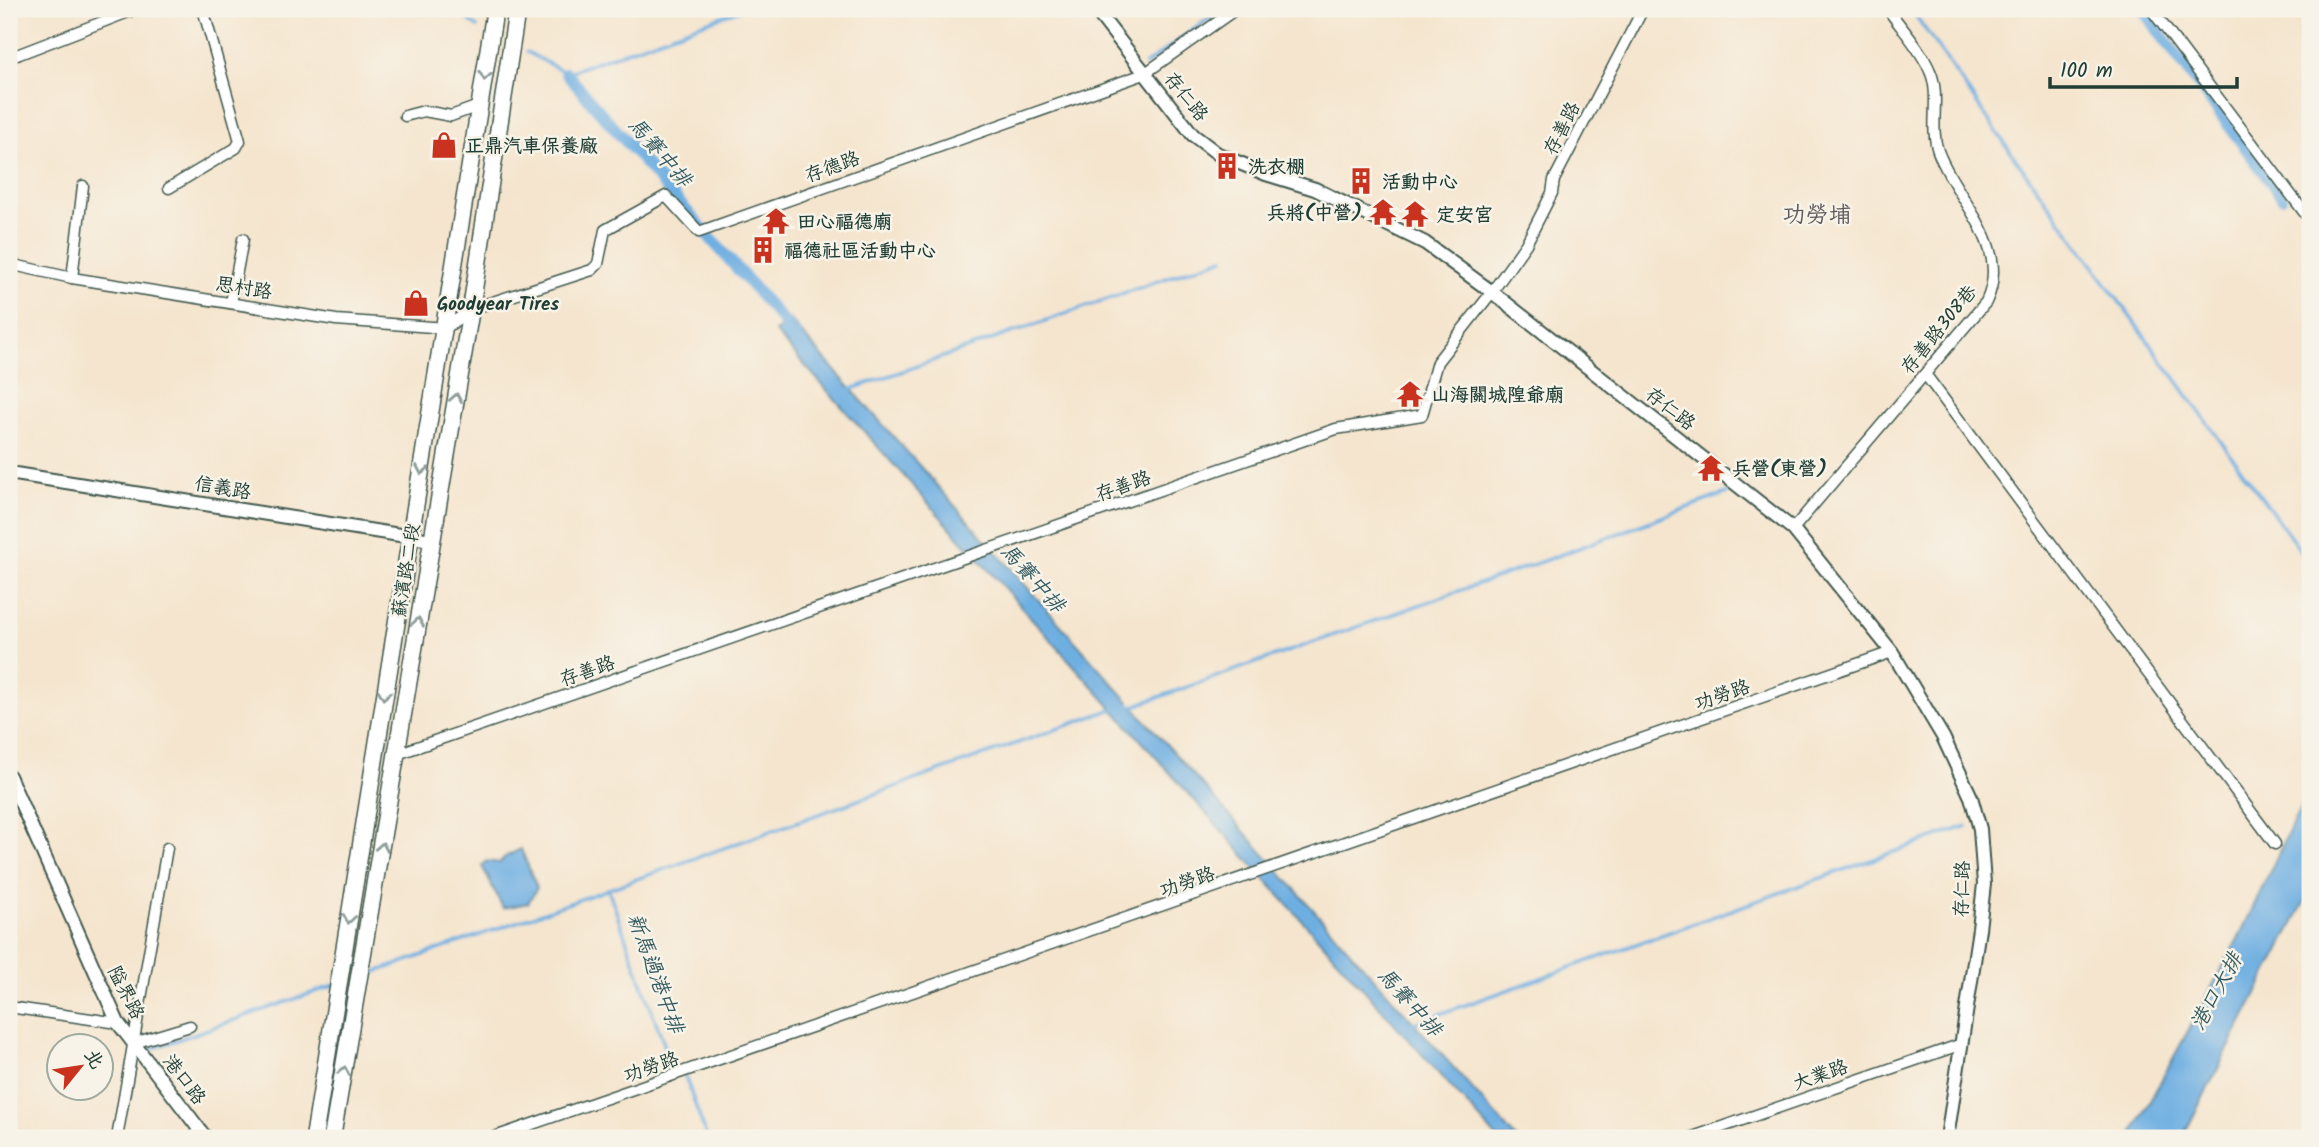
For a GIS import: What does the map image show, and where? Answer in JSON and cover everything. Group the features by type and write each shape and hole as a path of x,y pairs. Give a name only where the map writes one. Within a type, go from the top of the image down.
{"main road":[{"name":"蘇濱路二段","path":"314,1138 446,328 495,9"},
{"name":"蘇濱路二段","path":"332,1138 471,309 517,9"}],"street":[{"path":"9,58 136,9"},
{"path":"169,188 232,150 240,141 203,9"},
{"name":"存仁路","path":"1095,9 1193,135 1218,154 1266,174 1315,189 1425,243 1492,292 1521,318 1793,529 1892,652 1942,737 1971,797 1980,829 1984,884 1947,1138"},
{"name":"存德路","path":"471,309 592,270 598,264 605,230 666,196 699,232 1144,74 1236,9"},
{"name":"存善路308巷","path":"1793,529 1986,302 1993,288 1994,267 1988,242 1942,163 1936,146 1931,72 1888,9"},
{"path":"2151,9 2310,220"},
{"name":"存善路","path":"397,754 1336,429 1422,415 1437,362 1526,244 1552,193 1554,180 1639,10"},
{"path":"405,116 424,111 451,116 481,105"},
{"path":"72,278 83,186"},
{"path":"231,303 243,239"},
{"name":"思村路","path":"9,264 72,278 336,320 446,328"},
{"path":"446,328 471,309"},
{"path":"1925,373 2275,844"},
{"name":"信義路","path":"9,473 431,541"},
{"name":"功勞路","path":"492,1138 1892,652"},
{"name":"隘界路","path":"9,776 118,1023 134,1043"},
{"name":"隘界路","path":"134,1043 167,848"},
{"path":"9,1007 118,1023"},
{"path":"117,1138 134,1043 190,1026"},
{"name":"港口路","path":"134,1043 206,1138"},
{"name":"大業路","path":"1689,1138 1962,1044"}],"water":[{"path":"790,320 1516,1138 1497,1138 775,332"},
{"name":"港口大排","path":"2310,787 2310,891 2182,1138 2130,1138 2240,935"},
{"path":"521,849 537,888 528,903 503,908 482,866 487,861 500,863 505,857"}],"waterway":[{"path":"455,9 477,27"},
{"path":"527,52 566,73 742,9"},
{"path":"1145,65 1222,9"},
{"path":"1911,9 2017,161 2310,564"},
{"path":"2142,9 2282,197"},
{"name":"馬賽中排","path":"566,73 796,336"},
{"path":"849,390 1224,258"},
{"path":"1127,704 1134,706 1727,493"},
{"path":"365,976 1116,708"},
{"path":"1412,1024 1967,826"},
{"name":"新馬過港中排","path":"608,889 673,1069"},
{"path":"148,1050 335,985"},
{"name":"新馬過港中排","path":"685,1076 707,1138"}],"place":[{"name":"正鼎汽車保養廠","path":"444,145"},
{"name":"洗衣棚","path":"1227,166"},
{"name":"活動中心","path":"1361,181"},
{"name":"兵將(中營)","path":"1383,212"},
{"name":"定安宮","path":"1415,214"},
{"name":"田心福德廟","path":"776,221"},
{"name":"福德社區活動中心","path":"763,250"},
{"name":"Goodyear Tires","path":"416,303"},
{"name":"山海關城隍爺廟","path":"1410,394"},
{"name":"兵營(東營)","path":"1711,468"}],"district":[{"name":"功勞埔","path":"1817,214"}]}
